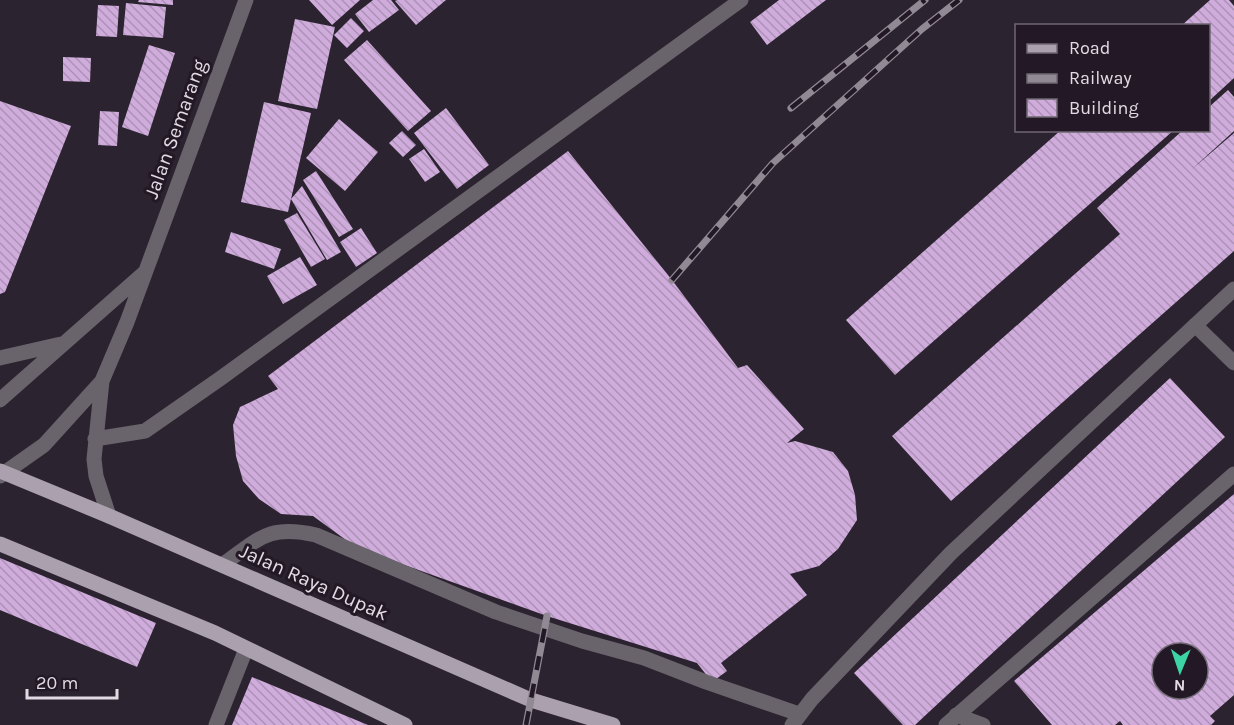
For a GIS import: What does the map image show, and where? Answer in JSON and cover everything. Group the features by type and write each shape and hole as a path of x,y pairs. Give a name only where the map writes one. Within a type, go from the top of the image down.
{"main road":[{"name":"Jalan Raya Dupak","path":"1,474 109,516 222,564 531,700 613,725"},
{"path":"0,544 215,633 405,725"}],"street":[{"name":"Jalan Semarang","path":"1,474 44,445 102,381 127,322 246,0"},
{"path":"95,439 145,431 231,372 741,0"},
{"name":"Jalan Semarang","path":"0,400 145,273"},
{"path":"222,564 267,534 284,530 316,535 496,612 573,639 644,658 795,720 951,553 1234,290"},
{"path":"1195,325 1234,363"},
{"path":"0,358 64,343"},
{"path":"102,381 94,459 96,476 109,516"},
{"path":"951,720 1234,474"},
{"path":"216,725 246,649"},
{"path":"951,720 983,725"}],"building":[{"path":"139,0 173,0 173,5 138,2"},
{"path":"309,0 360,0 332,25"},
{"path":"373,0 391,0 399,10 369,32 355,14"},
{"path":"446,0 416,25 395,1"},
{"path":"779,0 826,0 767,45 750,22"},
{"path":"1210,0 1229,0 1234,6 1234,78 1210,100 1210,24 1183,24"},
{"path":"126,3 166,7 163,38 123,35"},
{"path":"98,5 119,6 117,37 96,36"},
{"path":"351,18 364,31 347,48 334,35"},
{"path":"295,19 335,27 317,109 278,101"},
{"path":"367,40 431,111 408,131 344,60"},
{"path":"149,45 175,53 148,136 122,127"},
{"path":"63,57 91,58 90,82 63,81"},
{"path":"1228,90 1234,97 1234,131 1191,170 1234,133 1234,251 951,501 892,436 1120,234 1097,208 1181,132 1210,132 1210,106"},
{"path":"0,101 71,126 5,292 0,294"},
{"path":"264,102 311,113 288,212 241,202"},
{"path":"446,108 489,165 457,189 414,133"},
{"path":"100,111 119,112 117,146 98,145"},
{"path":"339,119 378,152 345,191 306,158"},
{"path":"402,131 416,145 403,157 389,143"},
{"path":"1059,132 1172,132 895,375 846,320"},
{"path":"424,149 440,172 425,182 409,159"},
{"path":"568,151 672,280 738,368 747,365 804,429 787,443 795,441 833,452 848,471 855,495 857,520 838,549 819,566 790,574 807,595 721,663 727,671 712,682 697,663 547,616 357,548 313,516 281,514 259,499 243,481 236,456 233,425 240,407 278,389 268,376"},
{"path":"316,171 353,229 339,237 303,180"},
{"path":"302,186 341,252 327,260 291,199"},
{"path":"297,213 325,259 311,267 284,220"},
{"path":"361,228 377,253 356,267 340,242"},
{"path":"231,232 281,249 274,269 225,252"},
{"path":"300,257 317,285 283,304 267,276"},
{"path":"1170,378 1225,437 915,725 903,725 854,673"},
{"path":"1234,494 1234,695 1210,716 1215,721 1211,725 1123,725 1120,721 1115,725 1052,725 1014,681"},
{"path":"0,558 156,623 137,667 0,610"},
{"path":"252,677 368,725 232,725"}],"railway":[{"path":"791,108 925,0"},
{"path":"672,280 773,163 922,29 959,0"},
{"path":"526,725 547,616"}]}
